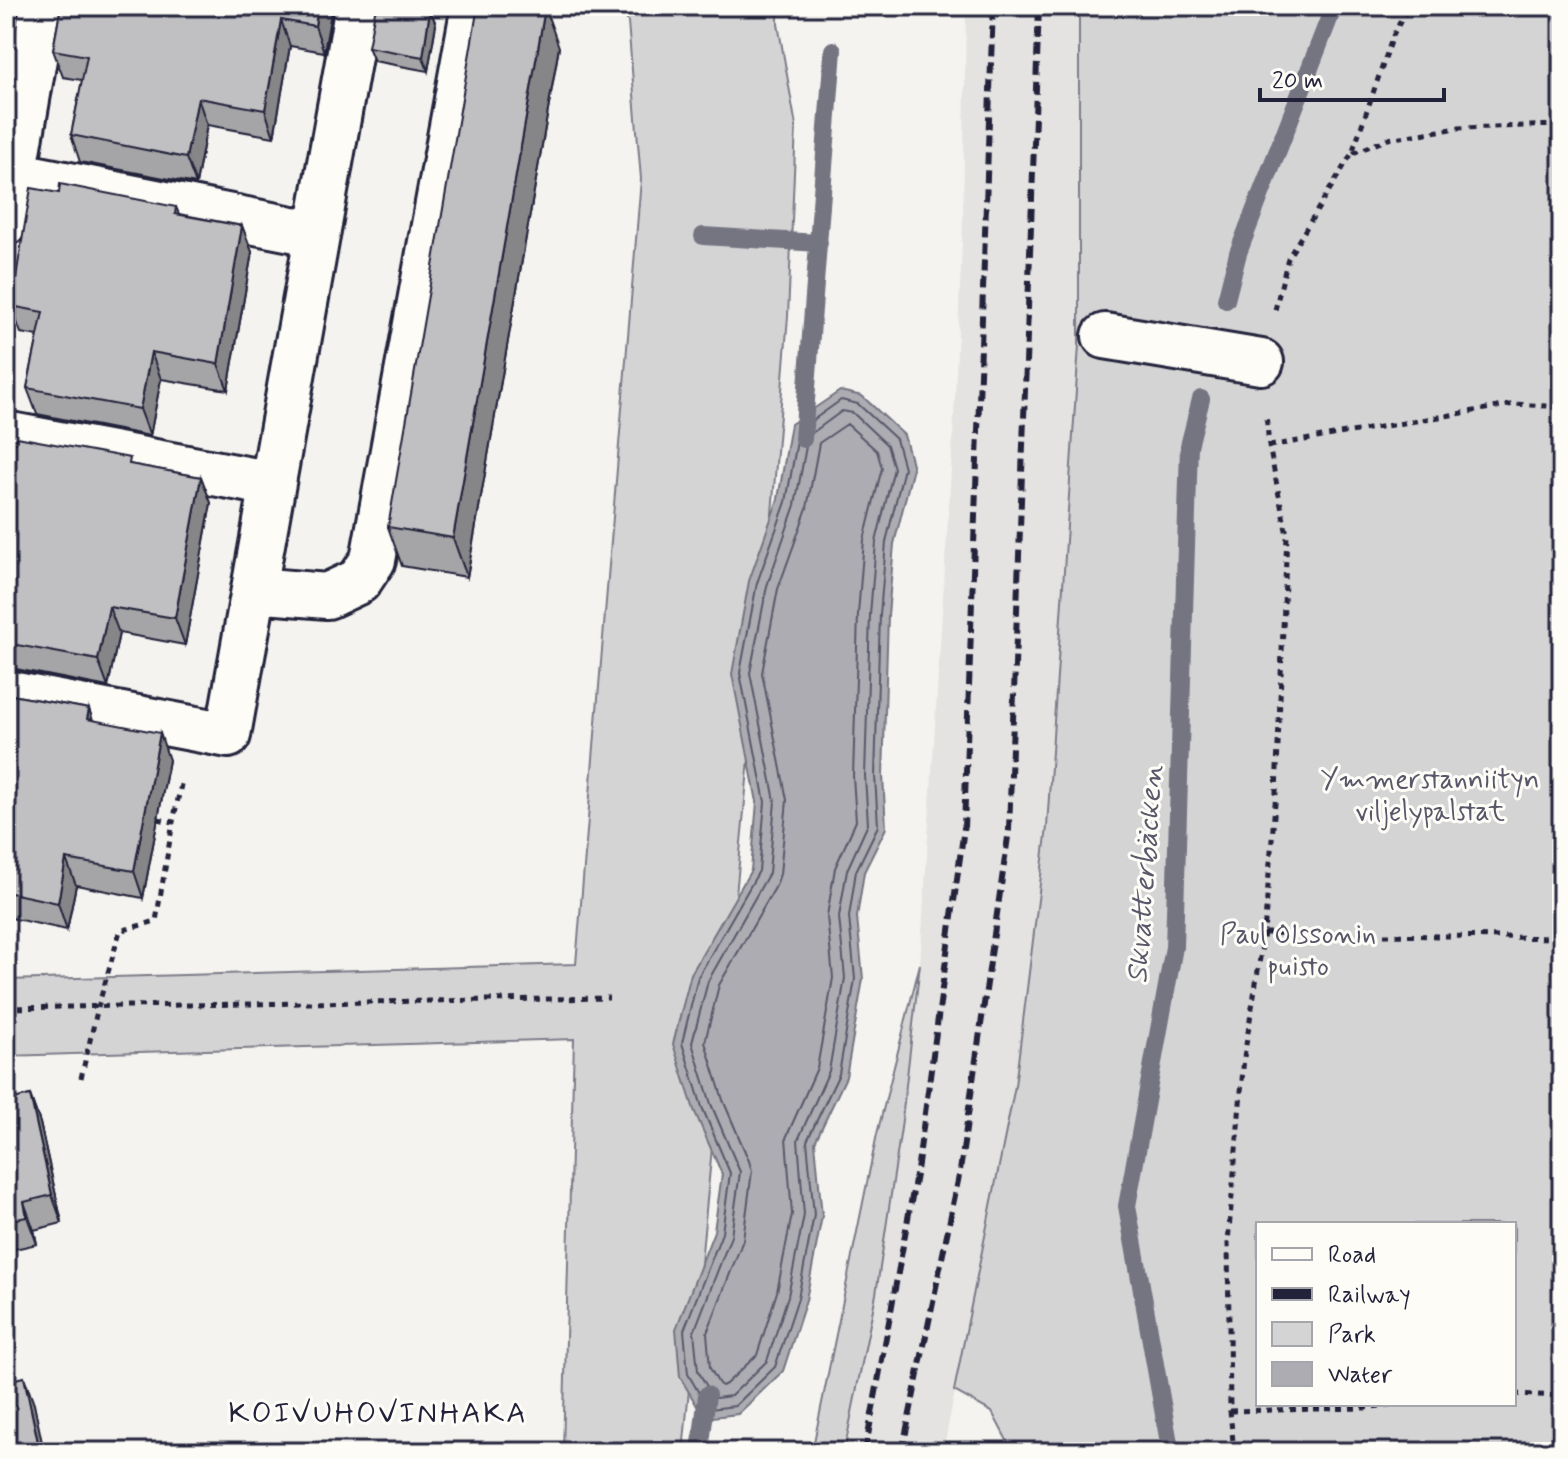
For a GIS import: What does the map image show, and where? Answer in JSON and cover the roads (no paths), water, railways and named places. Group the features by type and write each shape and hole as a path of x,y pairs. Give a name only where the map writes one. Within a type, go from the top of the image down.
{"lane":[{"path":"6,222 43,6"},
{"path":"6,693 228,735 358,6"},
{"path":"254,590 327,596 359,581 373,560 462,9"},
{"path":"14,174 317,234"},
{"path":"1105,336 1261,362"},
{"path":"6,434 272,484"}],"water":[{"path":"840,391 862,396 904,435 913,468 894,544 888,616 883,776 886,828 864,872 857,917 863,979 846,1077 815,1142 822,1216 806,1300 783,1371 738,1414 704,1418 680,1377 676,1329 714,1231 722,1174 694,1110 673,1044 691,974 751,870 757,802 732,674 749,581 778,499 791,424"}],"waterway":[{"name":"Skvatterbäcken","path":"1226,300 1238,253 1334,6"},
{"path":"803,439 833,50"},
{"path":"703,236 819,243"},
{"name":"Skvatterbäcken","path":"1169,1443 1127,1206 1174,947 1189,446 1201,399"},
{"path":"700,1452 707,1395"}],"railway":[{"path":"865,1452 918,1164 964,828 993,6"},
{"path":"902,1452 960,1171 1009,830 1039,6"}],"district":[{"name":"KOIVUHOVINHAKA","path":"378,1412"}],"park label":[{"name":"Ymmerstanniityn viljelypalstat","path":"1430,794"},
{"name":"Paul Olssonin puisto","path":"1298,949"}]}
